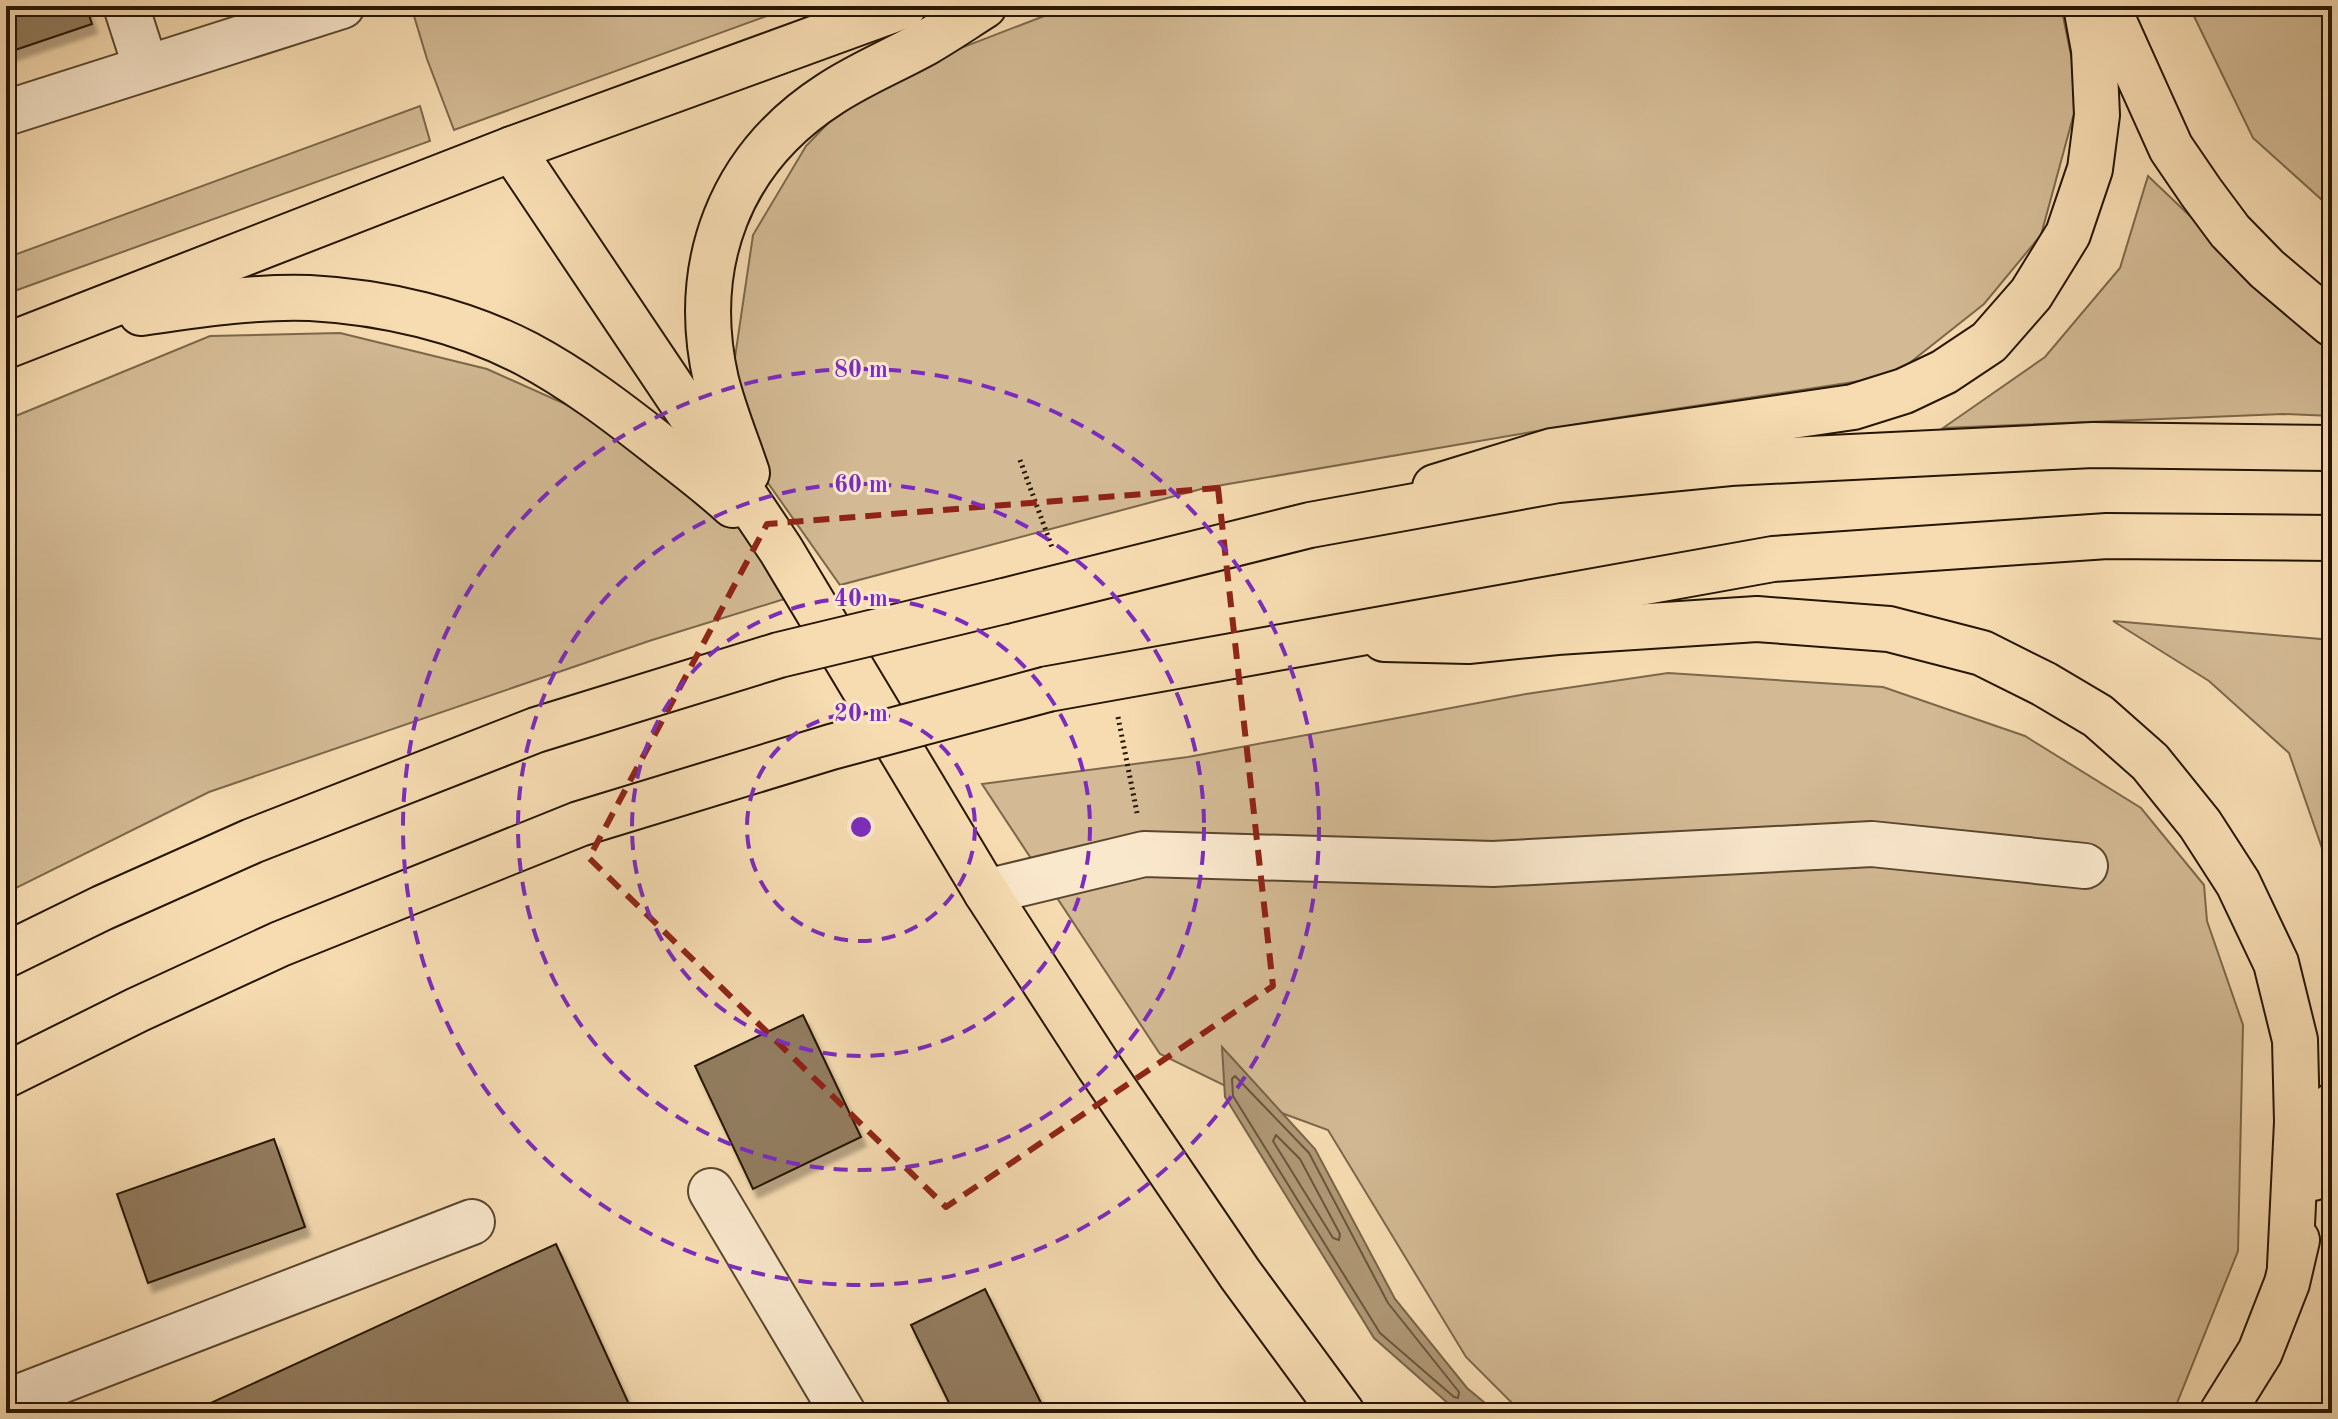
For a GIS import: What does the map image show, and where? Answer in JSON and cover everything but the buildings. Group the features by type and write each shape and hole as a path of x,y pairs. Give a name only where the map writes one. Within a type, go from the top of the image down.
{"main road":[{"path":"6,346 512,149 904,6"},
{"path":"772,538 717,382 709,331 708,288 716,242 732,200 755,162 807,110 832,92 930,40 984,6"},
{"path":"6,955 252,841 536,730 779,655 1310,525 1552,451 1853,407 1904,391 1944,372 1989,342 2031,294 2068,234 2090,169 2097,115 2094,50 2086,6"},
{"path":"2107,6 2171,148 2201,192 2230,231 2267,269 2332,324"},
{"path":"512,149 772,538 986,892 1098,1065 1240,1274 1342,1413"},
{"path":"71,322 238,300 310,298 412,313 468,329 526,354 589,391 715,488 772,538"},
{"path":"1310,525 1558,480 1730,463 2093,445 2332,448"},
{"path":"6,1075 280,944 579,824 831,747 1048,689 1773,559 2107,536 2332,538"},
{"path":"1322,638 1468,641 1757,619 1889,629 1982,653 2098,716 2150,762 2200,824 2238,883 2276,963 2295,1040 2297,1122 2290,1266"},
{"path":"2222,1413 2260,1352 2287,1283 2332,1106"}],"lane":[{"path":"126,6 146,68"},
{"path":"6,113 342,6"},
{"path":"986,892 1144,854 1493,864 1872,844 2085,866"},
{"path":"711,1191 843,1413"},
{"path":"6,1402 472,1222"}],"path":[{"path":"1020,460 1065,585"},
{"path":"1110,679 1137,814"}],"highlighted area":[{"path":"1218,488 1273,986 946,1207 589,858 767,524"}],"shaded area":[{"path":"411,6 794,6 454,130"},
{"path":"1070,6 2061,6 2079,95 2041,235 1984,304 1893,376 1602,420 1205,488 840,585 768,483 734,364 753,235 806,146 865,85"},
{"path":"2189,6 2332,6 2332,209 2253,138"},
{"path":"420,106 430,141 6,294 6,258"},
{"path":"2148,176 2275,297 2332,340 2332,416 2283,414 1943,428 2045,357 2120,268"},
{"path":"340,333 487,369 612,425 724,507 794,596 649,641 209,792 6,893 6,420 210,336"},
{"path":"2113,621 2332,640 2332,877 2289,753 2209,681"},
{"path":"1668,673 1883,687 2025,736 2141,808 2204,885 2207,921 2243,1025 2238,1251 2173,1413 1522,1413 1466,1357 1328,1130 1279,1112 1160,1054 982,784 1188,757 1526,694"}],"water":[{"path":"1222,1047 1315,1149 1395,1299 1467,1388 1497,1413 1459,1413 1374,1338 1225,1097"}]}
